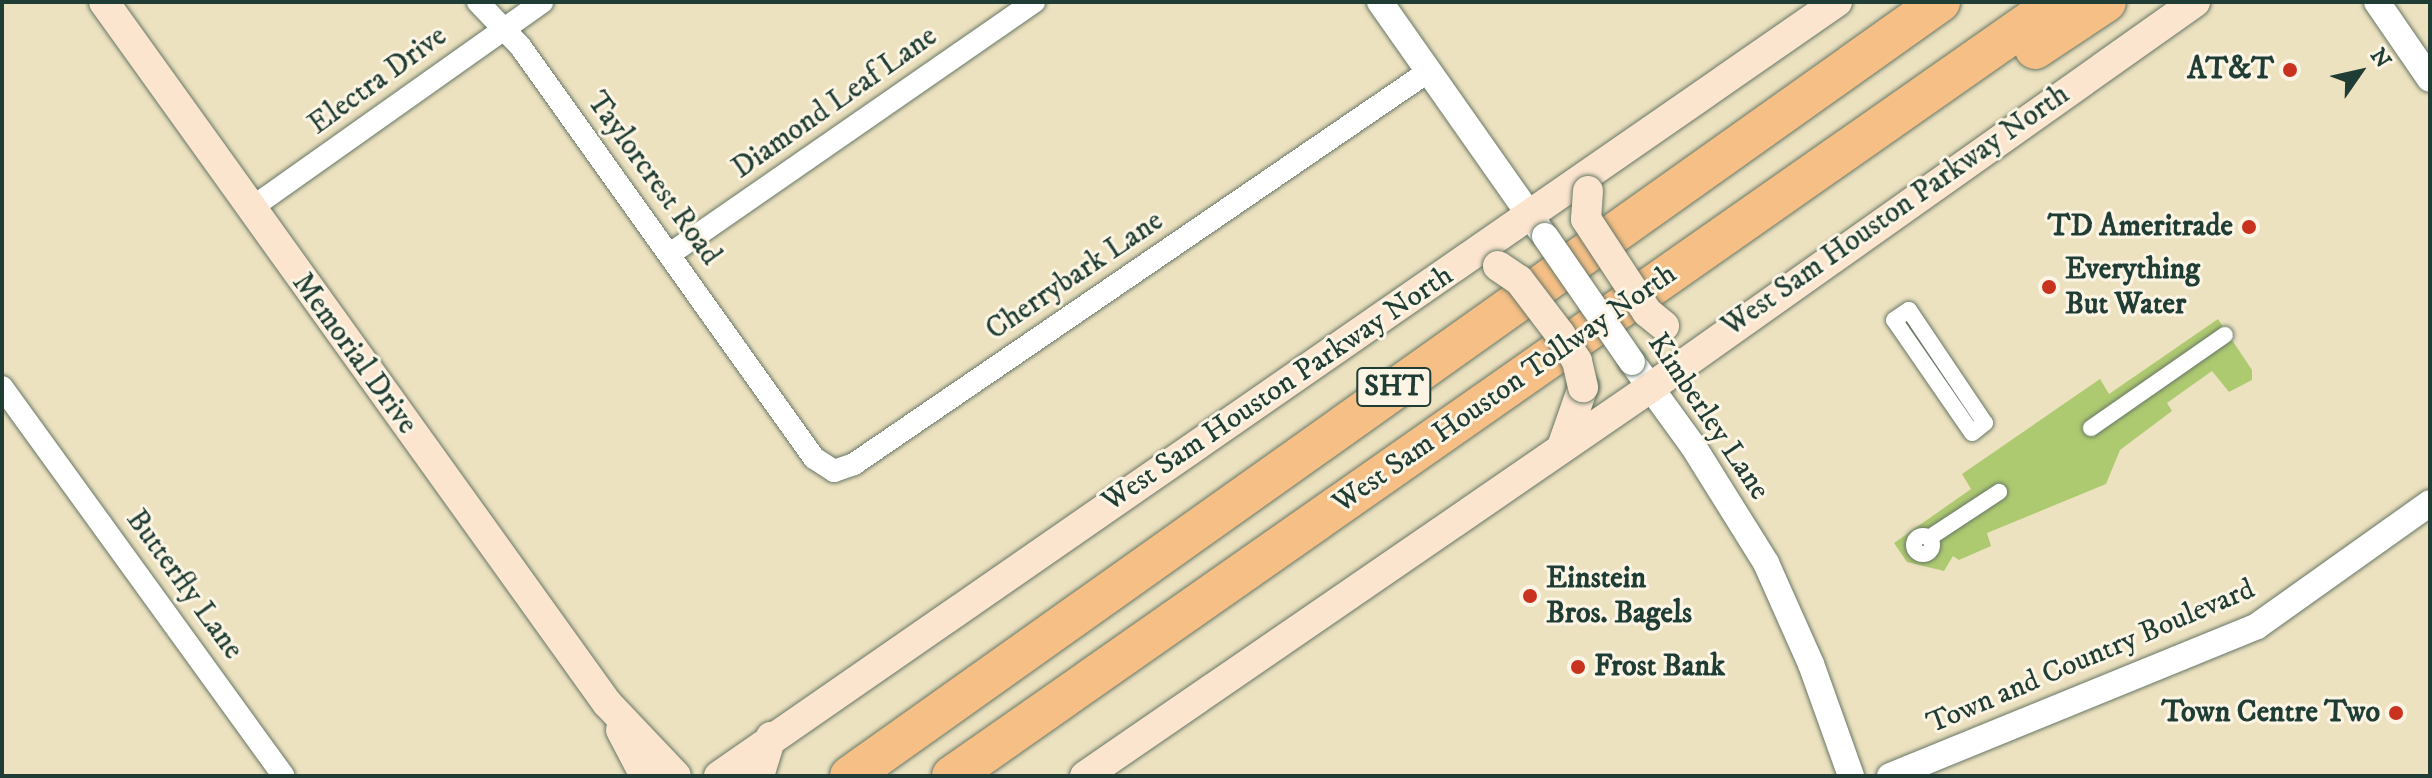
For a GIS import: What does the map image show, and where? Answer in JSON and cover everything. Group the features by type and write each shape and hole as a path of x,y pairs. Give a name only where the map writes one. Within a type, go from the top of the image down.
{"highway":[{"name":"SHT","path":"850,776 1940,2"},
{"name":"West Sam Houston Tollway North","path":"952,776 2058,2"},
{"path":"1819,169 1861,167 2106,2"}],"main road":[{"name":"Memorial Drive","path":"104,2 607,703 676,776"},
{"name":"West Sam Houston Parkway North","path":"719,776 771,737 1458,265 1538,226 1605,163 1837,2"},
{"name":"West Sam Houston Parkway North","path":"1085,776 1650,388 1718,336 2195,2"},
{"path":"1605,163 1588,191 1586,219 1647,312 1664,326 1718,336"},
{"path":"1458,265 1498,266 1519,280 1577,361 1583,387 1562,447"},
{"name":"Memorial Drive","path":"607,703 645,776"},
{"path":"759,776 771,737"}],"street":[{"name":"Taylorcrest Road","path":"478,2 520,46 772,397"},
{"name":"Electra Drive","path":"250,209 542,2"},
{"name":"Diamond Leaf Lane","path":"670,254 1034,2"},
{"name":"Kimberley Lane","path":"1380,2 1650,388 1766,563 1811,664 1851,776"},
{"path":"2377,2 2430,79"},
{"name":"Cherrybark Lane","path":"772,397 823,467 845,469 1429,71"},
{"path":"1909,310 1930,342 1957,382 1964,407 1943,392 1894,320 1909,310"},
{"path":"2091,428 2225,335"},
{"path":"1915,352 1930,342"},
{"path":"1930,373 1945,363"},
{"path":"1943,392 1957,382"},
{"name":"Butterfly Lane","path":"2,387 284,776"},
{"path":"1901,560 1916,550 1930,552 1929,538 1999,492"},
{"name":"Town and Country Boulevard","path":"1890,776 2257,626 2430,503"}],"green space":[{"path":"2218,319 2252,370 2252,380 2229,392 2212,371 2167,403 2172,411 2120,450 2106,484 1987,533 1991,546 1959,560 1953,556 1944,571 1907,562 1894,543 1971,489 1962,474 2100,379 2109,394"}],"place":[{"name":"AT&T","path":"2290,70"},
{"name":"TD Ameritrade","path":"2249,227"},
{"name":"Everything But Water","path":"2049,287"},
{"name":"Einstein Bros. Bagels","path":"1530,596"},
{"name":"Frost Bank","path":"1578,667"},
{"name":"Town Centre Two","path":"2396,713"}]}
